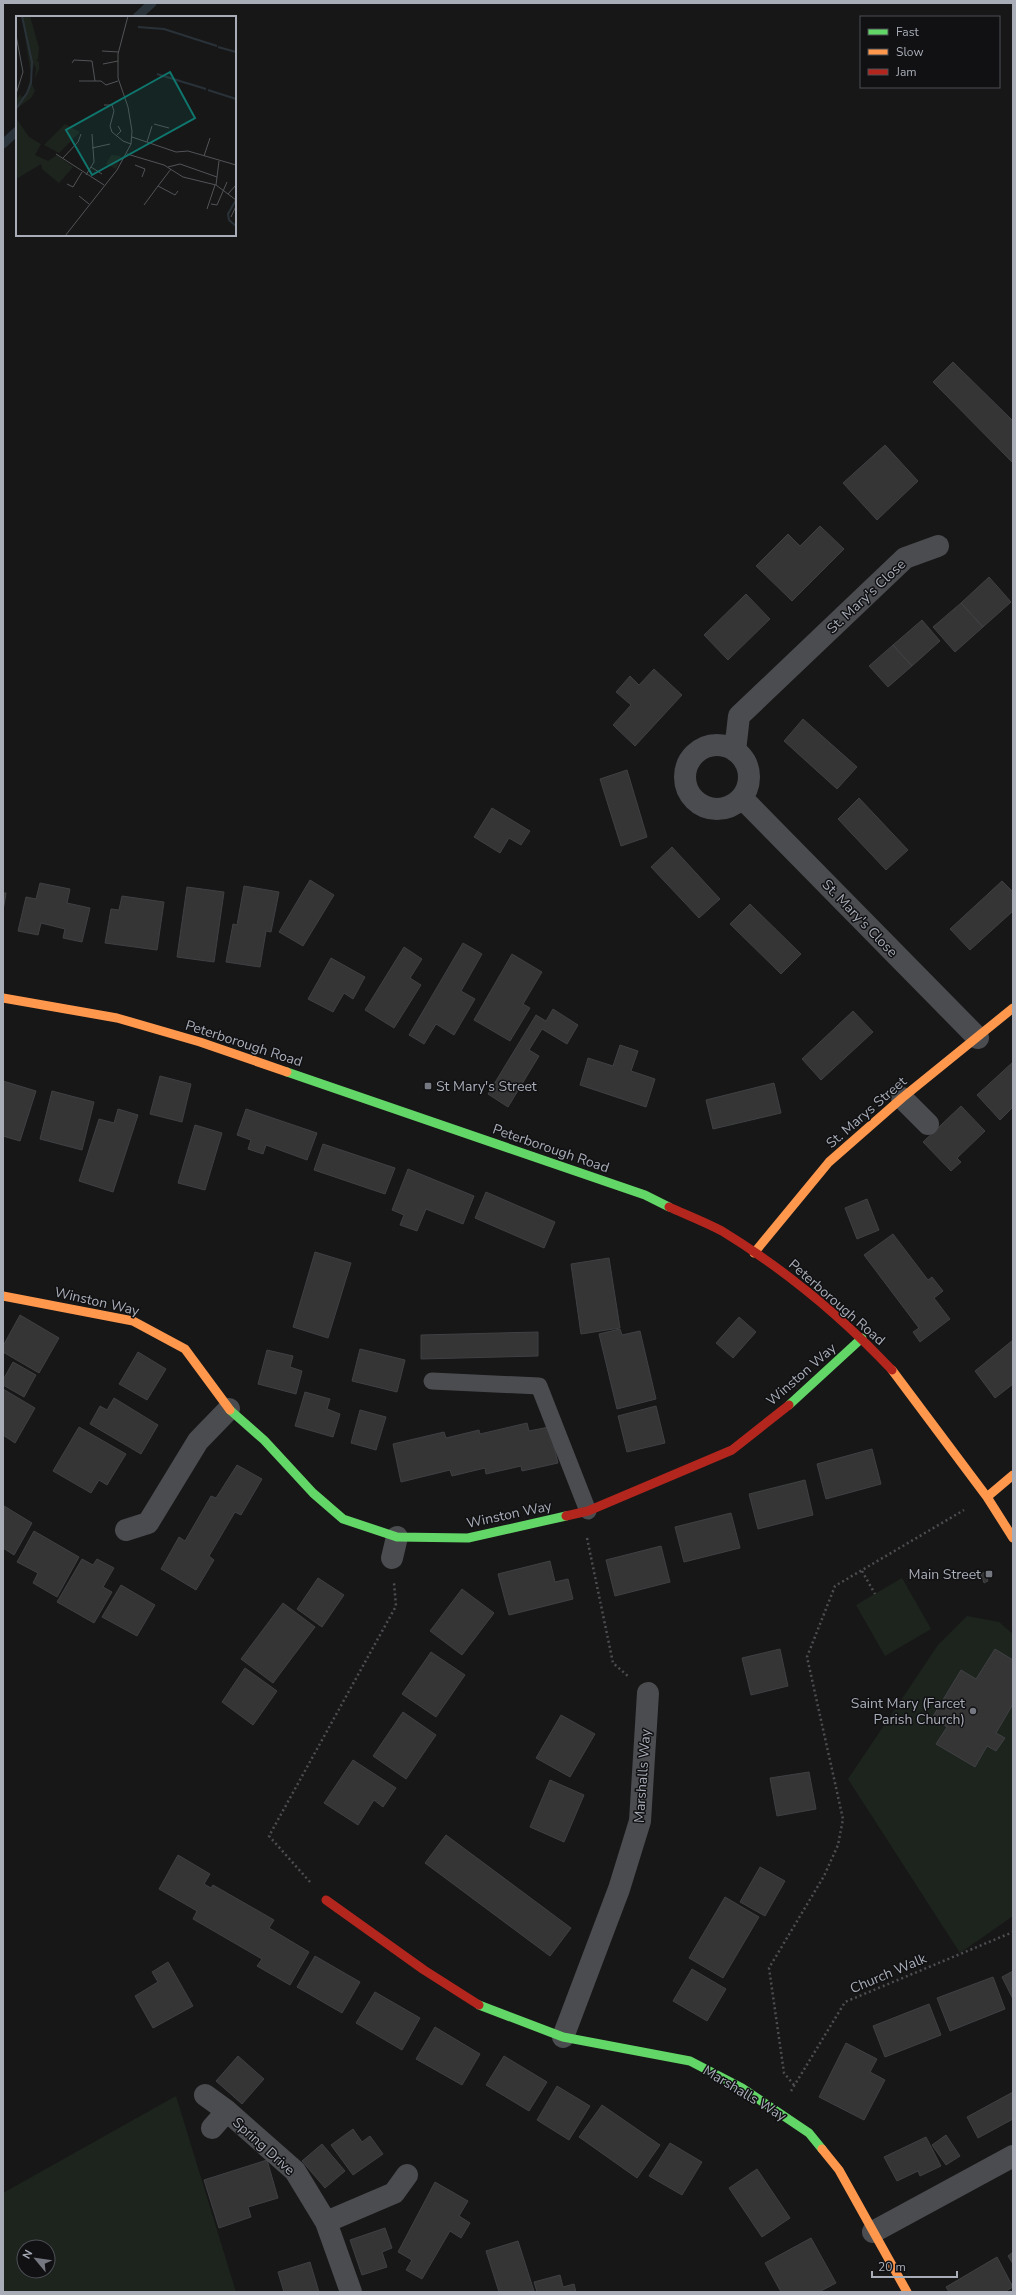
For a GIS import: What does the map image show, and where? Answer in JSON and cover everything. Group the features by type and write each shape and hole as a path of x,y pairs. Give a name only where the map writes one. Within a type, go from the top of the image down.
{"street":[{"name":"St. Mary's Close","path":"735,750 739,716 905,558 938,546"},
{"path":"715,745 725,746 735,750 742,758 748,773 747,788 742,798 729,806 714,809 695,800 689,792 686,782 689,762 700,751 715,745"},
{"name":"St. Mary's Close","path":"742,798 978,1038"},
{"name":"Peterborough Road","path":"3,998 117,1018 285,1070 645,1195 721,1232 800,1285 862,1338 900,1378 987,1497 1013,1538"},
{"name":"St. Marys Street","path":"754,1253 829,1162 902,1098 978,1038 1013,1008"},
{"path":"902,1098 928,1124"},
{"name":"Winston Way","path":"3,1296 133,1321 185,1349 229,1409 264,1440 314,1493 343,1519 397,1537 468,1538 585,1512 732,1450 801,1395 862,1338"},
{"path":"126,1530 148,1522 198,1441 229,1409"},
{"path":"987,1497 1013,1475"},
{"path":"392,1558 397,1537"},
{"name":"Marshalls Way","path":"563,2037 619,1889 640,1821 648,1693"},
{"name":"Marshalls Way","path":"326,1900 424,1970 480,2006 563,2037 690,2061 742,2088 779,2112 809,2133 839,2170 907,2292"},
{"name":"Spring Drive","path":"205,2095 227,2112 295,2171 326,2222 351,2292"},
{"name":"Spring Drive","path":"212,2128 227,2112"},
{"path":"873,2232 1013,2156"},
{"path":"326,2222 394,2193 407,2175"}],"lane":[{"path":"432,1381 540,1386 585,1512"}],"path":[{"path":"794,2085 784,2072 769,1968 824,1876 838,1845 843,1819 807,1657 835,1586 968,1508"},
{"path":"585,1512 613,1663 648,1693"},
{"path":"326,1900 269,1836 396,1606 392,1558"},
{"path":"862,1571 875,1594"},
{"name":"Church Walk","path":"779,2112 845,2002 1013,1932"}],"shaded area":[{"path":"902,1578 931,1629 885,1656 856,1605"},
{"path":"967,1616 999,1622 1013,1634 1013,1916 960,1953 848,1779 938,1645"},
{"path":"176,2096 236,2292 3,2292 3,2193"}],"building":[{"path":"953,362 1013,421 1013,463 933,382"},
{"path":"885,445 918,481 877,520 843,483"},
{"path":"820,526 844,549 792,601 756,566 788,534 800,546"},
{"path":"989,577 1011,602 983,627 961,603"},
{"path":"746,594 770,619 728,660 704,635"},
{"path":"961,603 983,627 955,652 933,627"},
{"path":"922,620 940,641 912,666 893,645"},
{"path":"893,645 912,666 888,687 869,666"},
{"path":"654,669 682,695 635,746 613,725 631,705 616,692 630,676 639,685"},
{"path":"803,719 857,767 837,789 784,741"},
{"path":"627,770 647,837 621,846 600,779"},
{"path":"859,798 908,850 886,870 838,819"},
{"path":"492,808 530,831 521,845 509,838 500,853 474,837"},
{"path":"672,847 720,899 699,918 651,867"},
{"path":"310,880 334,895 303,946 279,932"},
{"path":"1002,881 1013,892 1013,911 970,950 950,929"},
{"path":"40,883 70,889 67,903 90,908 82,942 63,938 65,929 41,923 38,935 18,931 26,897 36,899"},
{"path":"244,886 279,892 271,932 266,931 260,967 226,962 233,924 237,925"},
{"path":"187,887 224,892 214,962 177,957"},
{"path":"3,893 6,893 3,911"},
{"path":"122,896 164,902 157,950 105,943 111,909 119,910"},
{"path":"750,904 801,954 781,974 730,924"},
{"path":"463,943 482,954 461,991 475,999 454,1035 436,1024 424,1044 409,1035"},
{"path":"404,947 422,959 410,978 421,985 394,1028 365,1010"},
{"path":"512,954 542,972 523,1004 530,1008 510,1041 474,1020"},
{"path":"331,958 365,977 353,999 344,993 333,1012 308,999"},
{"path":"553,1009 578,1025 567,1044 542,1029 529,1050 539,1056 508,1107 488,1094 536,1015 546,1021"},
{"path":"853,1011 873,1032 821,1080 802,1059"},
{"path":"620,1045 638,1051 631,1071 655,1079 646,1107 580,1085 588,1058 613,1066"},
{"path":"1013,1062 1013,1107 1000,1120 977,1095"},
{"path":"160,1076 191,1084 182,1122 150,1114"},
{"path":"3,1081 36,1091 20,1141 3,1136"},
{"path":"774,1083 781,1113 713,1129 706,1100"},
{"path":"52,1091 94,1102 82,1150 40,1139"},
{"path":"961,1106 985,1131 957,1158 961,1162 951,1171 923,1142"},
{"path":"118,1109 138,1115 113,1192 79,1181 99,1119 114,1123"},
{"path":"246,1109 317,1133 307,1160 266,1145 263,1154 248,1149 251,1140 237,1135"},
{"path":"195,1125 222,1133 205,1190 178,1183"},
{"path":"323,1144 395,1168 385,1194 314,1170"},
{"path":"408,1169 474,1196 463,1224 426,1209 417,1231 400,1225 404,1215 392,1210"},
{"path":"486,1192 555,1222 544,1248 475,1218"},
{"path":"867,1199 879,1230 857,1239 845,1208"},
{"path":"893,1234 928,1280 932,1277 943,1291 934,1298 950,1319 920,1342 913,1332 919,1328 864,1255"},
{"path":"315,1252 351,1263 328,1338 293,1327"},
{"path":"609,1258 620,1328 581,1334 571,1264"},
{"path":"20,1315 59,1338 39,1373 3,1352 3,1346"},
{"path":"739,1317 756,1332 733,1358 716,1343"},
{"path":"620,1329 622,1335 640,1331 656,1399 617,1409 599,1334"},
{"path":"538,1332 538,1356 421,1359 421,1335"},
{"path":"1013,1340 1013,1384 995,1398 975,1371"},
{"path":"360,1349 405,1360 397,1392 352,1381"},
{"path":"267,1350 293,1356 290,1367 302,1371 296,1394 258,1384"},
{"path":"138,1352 166,1369 147,1400 119,1384"},
{"path":"13,1362 36,1375 24,1397 3,1385 3,1380"},
{"path":"3,1389 35,1408 15,1443 3,1435"},
{"path":"305,1392 330,1399 327,1409 340,1414 333,1437 295,1426"},
{"path":"114,1398 158,1425 141,1454 90,1424 100,1406 107,1410"},
{"path":"656,1406 665,1443 627,1452 618,1416"},
{"path":"360,1410 386,1417 376,1450 351,1443"},
{"path":"527,1423 529,1431 549,1427 558,1463 522,1471 521,1466 486,1474 485,1468 452,1476 450,1470 401,1482 393,1444 444,1432 446,1438 479,1430 480,1434"},
{"path":"79,1427 126,1454 107,1485 99,1480 91,1493 53,1471"},
{"path":"872,1449 881,1484 826,1499 817,1464"},
{"path":"237,1465 262,1479 241,1515 235,1512 209,1556 214,1560 196,1590 161,1569 179,1537 185,1541 211,1496 216,1498"},
{"path":"805,1480 813,1515 758,1529 749,1494"},
{"path":"4,1506 32,1523 14,1555 3,1548"},
{"path":"731,1513 740,1548 684,1562 675,1527"},
{"path":"34,1531 79,1557 57,1597 33,1583 38,1573 17,1562"},
{"path":"661,1546 670,1582 615,1596 606,1560"},
{"path":"82,1559 93,1565 97,1559 114,1568 103,1587 112,1592 94,1623 57,1602"},
{"path":"550,1561 555,1582 568,1579 573,1599 509,1615 498,1574"},
{"path":"985,1572 988,1581 984,1583 981,1574"},
{"path":"318,1578 344,1595 322,1627 297,1609"},
{"path":"121,1585 155,1605 137,1636 102,1617"},
{"path":"462,1589 494,1613 462,1655 430,1631"},
{"path":"283,1603 315,1627 273,1683 241,1659"},
{"path":"780,1649 788,1686 751,1695 742,1658"},
{"name":"Saint Mary (Farcet Parish Church)","path":"995,1649 1013,1660 1013,1704 996,1733 1005,1738 996,1751 987,1746 975,1767 936,1744 947,1727 932,1718 961,1670 976,1679"},
{"path":"431,1652 465,1675 436,1717 402,1694"},
{"path":"245,1668 277,1691 253,1725 222,1702"},
{"path":"403,1712 436,1735 406,1779 373,1756"},
{"path":"561,1715 595,1734 570,1777 536,1758"},
{"path":"353,1760 396,1788 383,1807 374,1800 358,1825 324,1803"},
{"path":"809,1772 816,1809 777,1816 770,1778"},
{"path":"550,1780 584,1795 564,1842 530,1827"},
{"path":"446,1835 571,1928 550,1956 425,1863"},
{"path":"178,1855 210,1874 204,1884 211,1888 213,1885 274,1920 269,1928 309,1952 290,1985 257,1966 262,1959 193,1919 197,1911 159,1889"},
{"path":"760,1867 785,1881 765,1916 740,1902"},
{"path":"725,1897 759,1917 723,1978 689,1958"},
{"path":"315,1956 360,1982 342,2013 297,1987"},
{"path":"168,1962 193,2006 153,2028 135,1996 158,1982 152,1972"},
{"path":"692,1969 726,1989 707,2021 673,2001"},
{"path":"1013,1971 1013,1999 1002,1977"},
{"path":"993,1977 1005,2009 950,2031 937,1998"},
{"path":"375,1992 420,2018 402,2050 356,2023"},
{"path":"929,2004 941,2035 885,2057 873,2026"},
{"path":"435,2027 480,2054 462,2085 416,2059"},
{"path":"846,2043 877,2059 870,2072 885,2080 864,2120 819,2097"},
{"path":"238,2056 264,2079 242,2104 216,2081"},
{"path":"504,2056 547,2082 529,2111 486,2085"},
{"path":"557,2086 590,2106 569,2140 537,2120"},
{"path":"1013,2092 1013,2119 978,2138 967,2117"},
{"path":"602,2105 660,2145 637,2178 579,2137"},
{"path":"353,2129 362,2142 370,2136 383,2154 353,2175 331,2145"},
{"path":"946,2135 960,2156 946,2165 932,2145"},
{"path":"926,2137 941,2166 920,2176 918,2171 897,2181 884,2157"},
{"path":"670,2143 702,2162 682,2195 649,2176"},
{"path":"322,2144 345,2171 325,2188 302,2161"},
{"path":"267,2160 278,2198 248,2207 251,2217 219,2228 204,2180"},
{"path":"757,2169 790,2218 762,2237 729,2188"},
{"path":"435,2182 468,2201 459,2216 470,2223 461,2238 450,2231 422,2279 406,2270 412,2260 398,2252"},
{"path":"385,2228 392,2248 382,2252 387,2267 362,2275 350,2240"},
{"path":"811,2238 836,2283 819,2292 781,2292 765,2263"},
{"path":"518,2241 534,2291 499,2292 486,2251"},
{"path":"1013,2252 1013,2264 1008,2256"},
{"path":"997,2257 1013,2287 1004,2292 949,2292 946,2287"},
{"path":"310,2262 319,2292 284,2292 278,2272"},
{"path":"560,2275 563,2287 574,2284 576,2292 537,2292 534,2282"}],"waterway":[{"path":"138,16 152,3"},
{"path":"3,144 16,132"}],"traffic: fast":[{"path":"287,1072 645,1195 669,1207"},
{"path":"789,1405 862,1338"},
{"path":"230,1410 264,1440 313,1493 343,1519 397,1537 468,1538 566,1516"},
{"path":"479,2005 563,2037 690,2061 742,2088 809,2133 822,2149"}],"traffic: slow":[{"path":"3,998 117,1018 200,1042 287,1072"},
{"path":"754,1253 829,1162 902,1098 1013,1008"},
{"path":"3,1296 133,1321 185,1349 230,1410"},
{"path":"892,1370 987,1497 1013,1538"},
{"path":"987,1497 1013,1475"},
{"path":"822,2149 839,2170 907,2292"}],"traffic: jam":[{"path":"669,1207 722,1231 768,1261 833,1313 892,1370"},
{"path":"566,1516 588,1511 732,1450 789,1405"},
{"path":"326,1900 424,1970 479,2005"}],"place":[{"name":"St Mary's Street","path":"428,1086"},
{"name":"Main Street","path":"989,1574"},
{"name":"Saint Mary (Farcet Parish Church)","path":"973,1711"}]}
